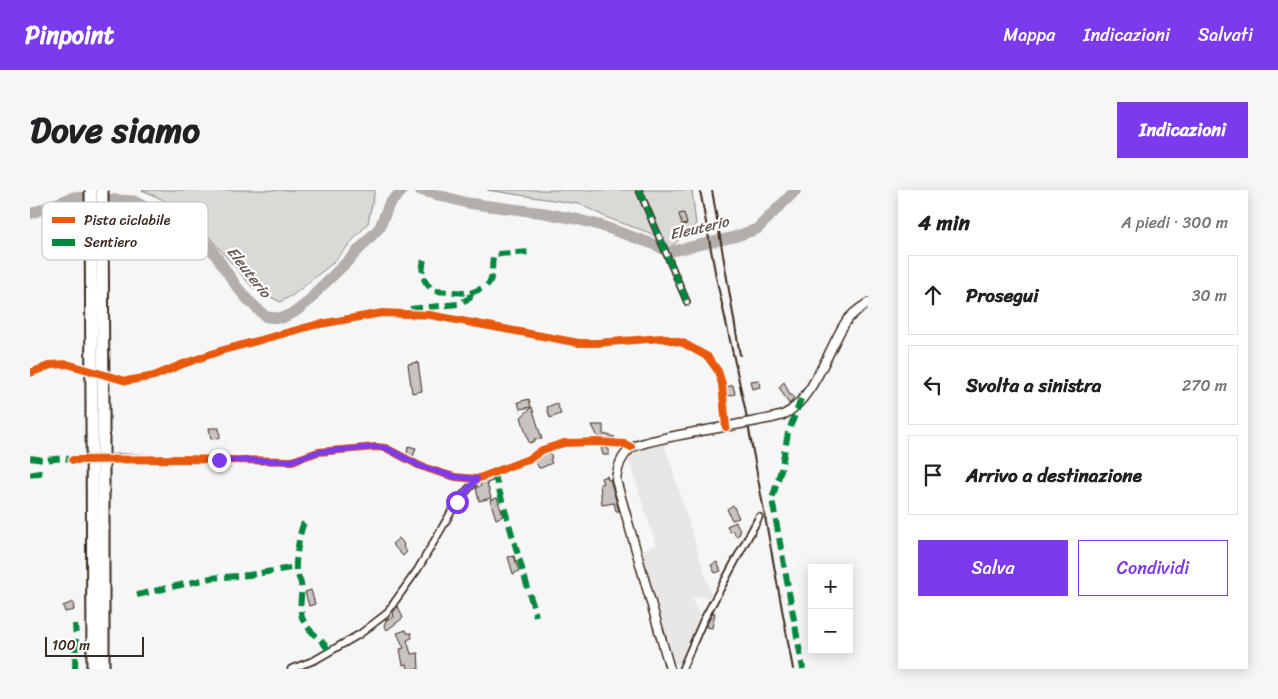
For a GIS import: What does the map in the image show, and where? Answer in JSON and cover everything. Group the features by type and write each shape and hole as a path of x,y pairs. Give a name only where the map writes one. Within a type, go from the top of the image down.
{"highway":[{"path":"93,260 103,669"},
{"path":"93,669 100,260"}],"street":[{"path":"639,190 687,302"},
{"path":"670,669 616,480 617,469 624,456 631,447 655,440 757,421 784,414 794,408 827,360 846,321 868,302"},
{"path":"30,373 52,365 67,364 126,381 154,376 220,352 340,319 382,313 430,315 579,342 596,343 662,338 683,343 708,357 718,372 722,384 726,427"},
{"path":"73,460 120,458 292,461 318,452 376,447 386,448 420,466 438,472 455,477 477,479 531,458 542,450 564,443 598,442 624,444 631,447"},
{"path":"291,669 314,660 360,634 386,614 418,569 457,502 477,479"},
{"path":"682,669 702,621 759,517"}],"shaded area":[{"path":"142,190 375,190 368,223 333,263 293,295 280,302 252,287 208,236 208,202 168,202"},
{"path":"487,190 692,190 696,224 670,248 650,233 608,218 579,204"},
{"path":"664,442 712,597 691,597 701,618 680,664 676,664 674,661 642,550 656,545 628,458 632,452 641,447"}],"building":[{"path":"684,213 687,224 682,225 679,214"},
{"path":"418,362 422,391 412,393 408,364"},
{"path":"759,380 760,387 752,389 750,381"},
{"path":"784,382 794,399 789,404 779,387"},
{"path":"733,385 735,394 728,396 727,387"},
{"path":"529,399 531,407 520,409 518,402"},
{"path":"557,403 561,414 550,418 547,407"},
{"path":"532,407 542,439 534,439 535,441 529,443 521,417"},
{"path":"592,425 603,425 603,434 615,437 598,437"},
{"path":"209,428 219,428 220,438 211,439"},
{"path":"408,446 416,448 413,457 407,454"},
{"path":"601,447 609,449 609,455 603,455"},
{"path":"550,452 552,463 539,468 535,461"},
{"path":"607,476 608,480 610,479 619,511 616,511 614,503 602,505 600,484 603,484 601,478"},
{"path":"493,478 493,481 487,483 491,498 479,501 476,488 481,485 480,483"},
{"path":"497,498 503,516 496,519 490,500"},
{"path":"733,505 739,518 732,520 727,509"},
{"path":"736,522 740,534 736,536 733,531 730,532 727,526"},
{"path":"399,538 407,552 403,556 392,544"},
{"path":"514,556 519,571 513,574 508,557"},
{"path":"717,562 721,571 715,573 711,565"},
{"path":"311,590 315,604 309,606 305,592"},
{"path":"73,602 74,610 65,612 63,606"},
{"path":"398,606 403,618 387,630 384,626 386,620 394,617 393,613"},
{"path":"713,612 715,613 712,628 706,627"},
{"path":"406,630 407,633 411,633 412,638 407,640 411,654 418,653 419,669 408,669 407,664 403,665 400,649 404,648 397,633"}],"waterway":[{"name":"Eleuterio","path":"208,245 248,300 266,317 282,318 295,312 309,301 350,259 380,227 389,204 403,190"},
{"name":"Eleuterio","path":"420,190 467,203 576,219 656,245 668,252 734,237 757,229 796,190"},
{"name":"Eleuterio","path":"60,202 73,197 136,202"},
{"name":"Eleuterio","path":"30,214 42,209"}],"railway":[{"path":"700,190 716,277 745,408 793,669"},
{"path":"712,190 740,355"}],"marked path":[{"path":"639,190 687,302"},
{"path":"470,293 485,287 491,280 493,257 496,254 531,252"},
{"path":"410,309 458,304 470,298 470,293 434,291 426,283 422,274 424,257"},
{"path":"801,399 788,433 781,470 772,499 803,669"},
{"path":"30,458 44,460 64,458 73,460"},
{"path":"30,475 43,472"},
{"path":"494,473 536,616"},
{"path":"304,523 299,538 296,565 301,583 301,615 306,625 329,651"},
{"path":"137,595 211,578 249,575 296,567"},
{"path":"75,624 75,669"}],"cycle path":[{"path":"30,373 51,365 67,364 126,381 154,376 220,351 315,325 382,313 430,315 579,343 662,338 683,343 708,357 718,371 722,384 726,427"},
{"path":"73,460 183,459 292,461 318,452 376,447 386,448 420,466 438,472 455,477 477,479 531,458 542,450 564,443 598,442 625,444 631,447"}],"route":[{"path":"219,460 292,461 318,452 376,447 386,448 420,466 455,477 477,479 457,502"}]}
